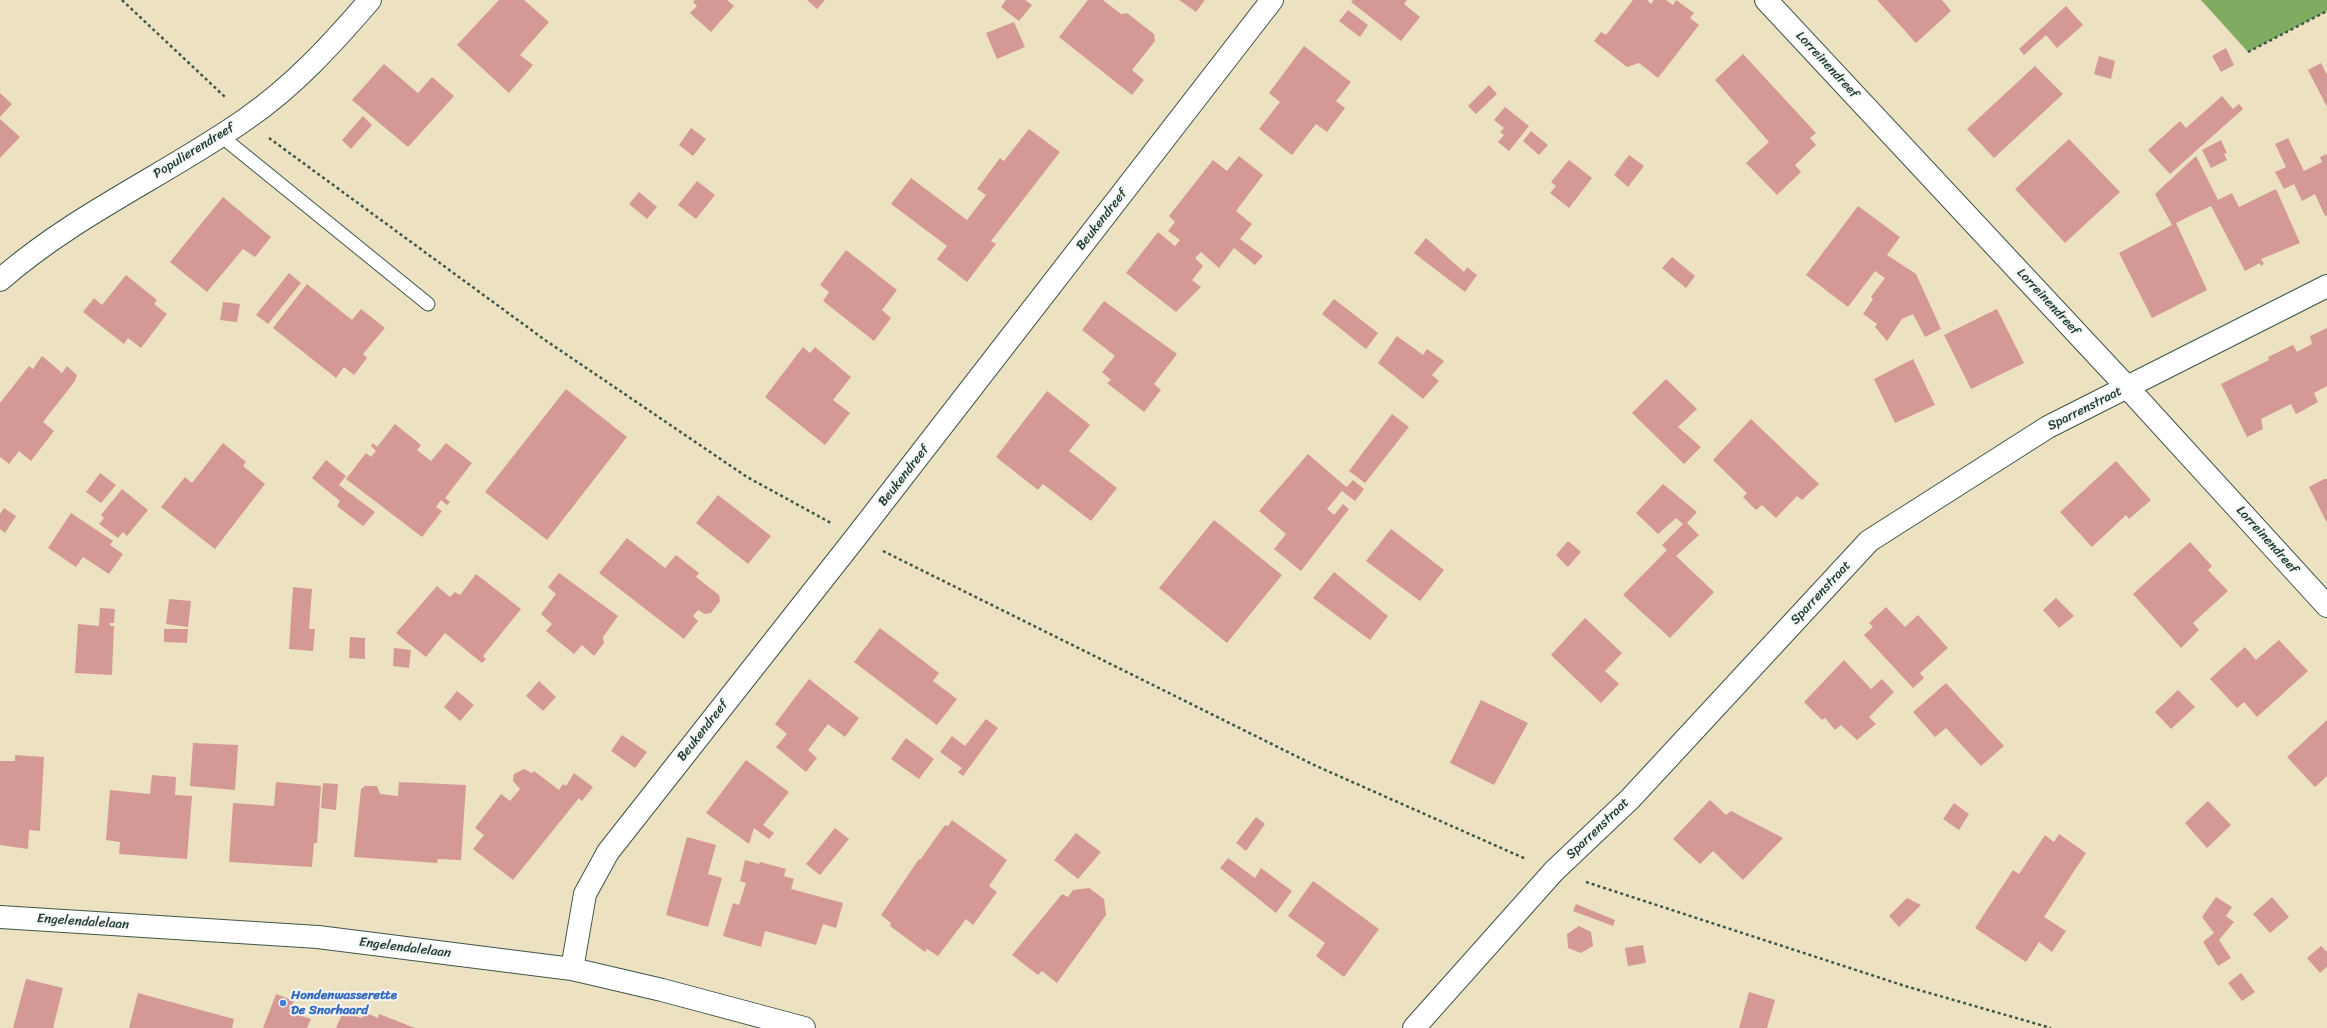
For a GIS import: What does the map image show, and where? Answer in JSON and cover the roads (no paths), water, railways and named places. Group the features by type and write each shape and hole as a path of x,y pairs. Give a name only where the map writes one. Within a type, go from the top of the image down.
{"street":[{"name":"Populierendreef","path":"0,280 27,256 67,229 247,119 289,86 328,50 370,0"},
{"name":"Beukendreef","path":"572,969 585,894 608,852 856,537 1272,0"},
{"name":"Lorreinendreef","path":"1766,0 2127,387 2327,606"},
{"name":"Sparrenstraat","path":"1414,1028 1554,871 1630,799 1869,541 2048,427 2327,286"},
{"name":"Engelendalelaan","path":"0,916 318,938 572,969 662,990 804,1028"}],"lane":[{"path":"221,136 428,304"}],"place":[{"name":"Hondenwasserette De Snorhaard","path":"283,1003"}]}
